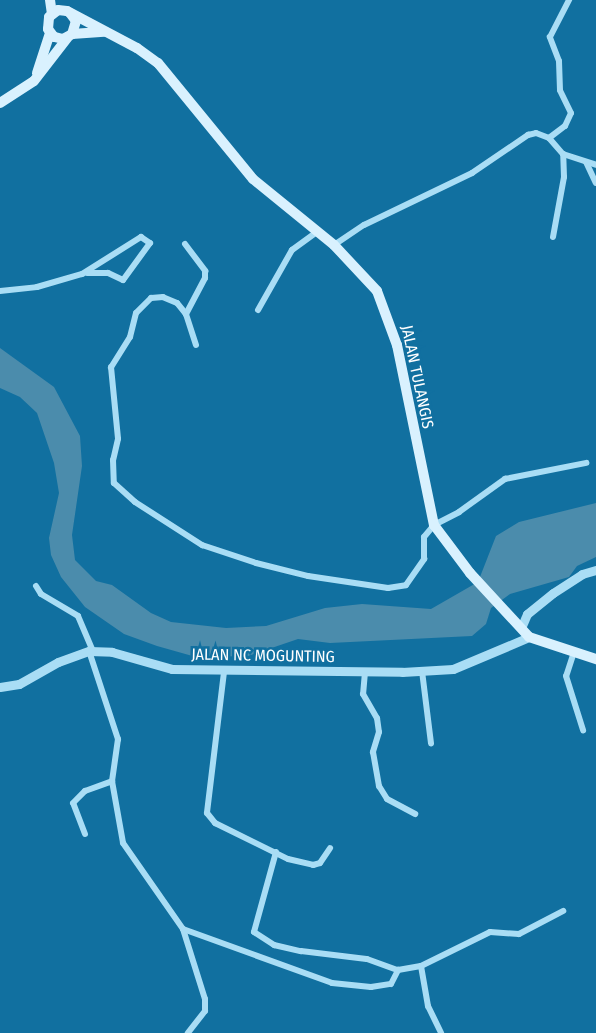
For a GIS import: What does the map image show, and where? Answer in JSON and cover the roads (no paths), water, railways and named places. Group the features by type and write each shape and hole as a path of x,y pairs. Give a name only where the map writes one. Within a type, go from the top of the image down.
{"main road":[{"path":"34,81 50,33 47,24 52,14 50,0"},
{"path":"0,103 34,81 70,36 76,21 61,0"},
{"path":"52,14 68,12"},
{"name":"JALAN TULANGIS","path":"68,12 137,48 158,63 253,179 334,245 377,291 388,314 434,525 470,573 529,637 596,659"},
{"name":"JALAN TULANGIS","path":"70,36 104,32"},
{"path":"50,33 58,38 70,36"}],"street":[{"path":"549,138 565,126 571,113 562,100 559,61 550,37 569,0"},
{"path":"334,245 364,225 472,173 517,140 536,133 549,138 564,154 596,165"},
{"path":"554,237 564,177 564,154"},
{"path":"586,162 596,183"},
{"path":"258,310 292,250 317,232"},
{"path":"0,291 38,287 87,273 108,273 127,278 150,243 141,237 87,273"},
{"path":"185,244 205,271 205,278 186,314"},
{"path":"106,261 108,273"},
{"path":"196,345 186,314 177,303 163,297 143,303 125,347 113,359 118,439 113,460 114,483 135,502 202,545 308,576 388,588 406,585 416,575 424,559 426,531 434,525 505,479 586,463"},
{"path":"520,628 527,614 553,593 582,574 596,570"},
{"path":"36,586 41,594 78,615 91,651 118,739 112,780 123,843 183,929 205,999 205,1011 188,1033"},
{"name":"JALAN NC MOGUNTING","path":"0,687 19,684 58,662 91,651 112,652 171,669 224,672 422,671 453,669 529,637"},
{"path":"574,652 566,675 583,730"},
{"path":"422,671 431,743"},
{"path":"224,672 207,813 215,823 276,852 313,865 320,863 330,848"},
{"path":"365,672 363,694 377,718 379,732 373,752 379,786 387,799 415,814"},
{"path":"85,834 73,803 85,791 112,780"},
{"path":"276,852 255,930 256,937 301,951 367,959 398,970 421,966 485,934 519,934 563,911"},
{"path":"183,929 332,983 371,987 392,984 398,970"},
{"path":"421,966 428,1006 441,1033"}],"water":[{"path":"0,348 54,387 80,436 82,466 72,535 75,560 96,581 112,585 151,613 171,622 226,628 266,626 325,608 362,604 431,609 478,582 496,536 519,522 596,503 596,557 577,566 569,577 510,594 491,608 486,624 472,636 330,643 298,639 248,656 196,657 157,646 124,634 85,607 61,577 51,555 49,538 59,493 54,463 37,413 20,397 0,388"}]}
